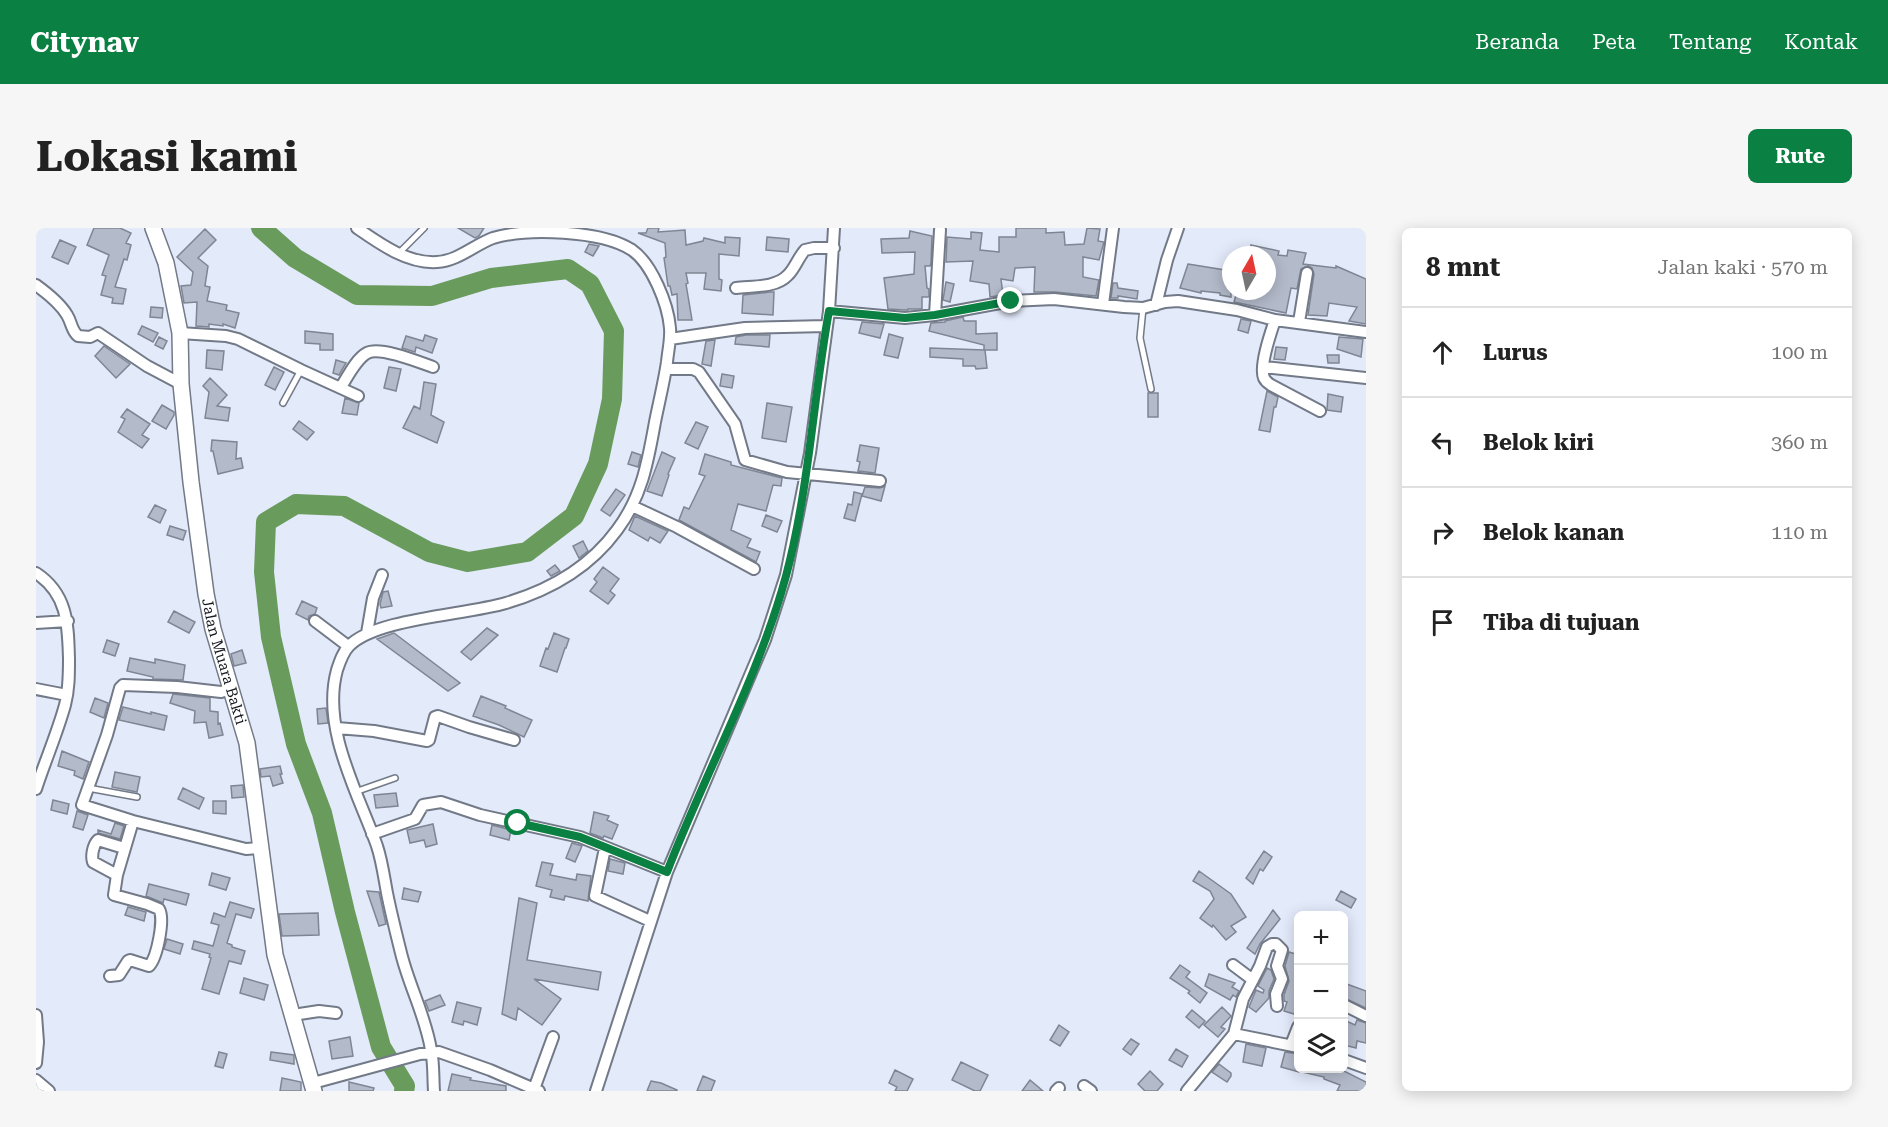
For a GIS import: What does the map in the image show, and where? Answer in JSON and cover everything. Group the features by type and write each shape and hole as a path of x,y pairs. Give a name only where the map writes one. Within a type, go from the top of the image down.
{"main road":[{"name":"Jalan Muara Bakti","path":"153,228 166,262 180,333 182,384 201,564 213,629 247,743 275,955 314,1087"}],"street":[{"path":"357,228 384,247 420,261 437,262 454,259 489,239 509,231 536,230 606,239 630,249 645,261 654,276 669,318 670,339 666,369 650,451 639,492 617,530 605,545 574,573 557,583 504,604 367,633 348,646 338,665 333,702 344,761 378,849 403,960 432,1052 434,1091"},
{"path":"596,1091 667,872 751,673 786,575 806,473 829,311 834,228"},
{"path":"1103,304 1113,228"},
{"path":"1156,305 1178,228"},
{"path":"935,315 940,230"},
{"path":"736,288 778,282 792,270 805,250 834,249"},
{"path":"1299,322 1306,273"},
{"path":"36,285 68,316 72,329 78,336 90,337 98,333 147,366 182,384"},
{"path":"829,311 899,318 935,315 1011,301 1054,299 1143,308 1172,302 1237,310 1275,320 1366,332"},
{"path":"1275,320 1268,343 1263,376 1266,381 1320,411"},
{"path":"670,339 745,328 826,326"},
{"path":"180,333 238,339 358,396"},
{"path":"340,387 362,357 374,351 433,367"},
{"path":"1264,367 1366,378"},
{"path":"666,369 693,369 699,372 735,424 745,460 787,472 880,481"},
{"path":"632,506 677,527 754,569"},
{"path":"36,573 53,590 68,621 69,685 36,789"},
{"path":"367,633 373,598 382,574"},
{"path":"36,623 68,621"},
{"path":"315,621 348,646"},
{"path":"231,689 221,692 177,687 123,685 120,688 107,735 82,804 84,807 133,821 246,849 261,848"},
{"path":"36,689 67,695"},
{"path":"337,728 374,731 427,741 435,717 438,716 514,741"},
{"path":"372,834 416,819 423,806 436,801 480,815 580,837 667,872"},
{"path":"110,976 119,975 130,960 151,965 156,954 162,916 159,909 114,895 117,875 133,821"},
{"path":"117,875 93,862 92,856 98,840 124,848"},
{"path":"605,848 595,896 650,921"},
{"path":"1187,1091 1234,1034 1240,1006 1269,945 1272,944 1282,950 1277,966 1282,979 1276,994 1277,1006"},
{"path":"1233,964 1253,980"},
{"path":"1348,1007 1366,1016"},
{"path":"293,1015 319,1011 336,1013"},
{"path":"36,1015 38,1042 36,1064"},
{"path":"1234,1034 1294,1046"},
{"path":"314,1087 376,1066 432,1052 446,1054 518,1087 537,1090 553,1037"},
{"path":"1348,1061 1366,1068"},
{"path":"36,1080 49,1091"}],"lane":[{"path":"399,253 423,228"},
{"path":"1143,308 1139,333 1151,388"},
{"path":"283,403 301,370"},
{"path":"355,792 394,778"},
{"path":"88,788 136,797"}],"building":[{"path":"94,228 120,228 131,233 126,243 131,245 127,260 124,259 115,287 126,289 123,304 112,303 113,298 101,295 106,276 102,275 109,255 87,245"},
{"path":"458,228 484,228 475,238"},
{"path":"648,228 659,228 658,232 685,230 686,245 703,241 704,238 725,243 725,237 740,238 739,256 719,254 721,291 704,289 706,273 686,273 692,320 678,320 677,294 672,295 670,286 668,286 664,258 666,257 665,243 638,233 646,233"},
{"path":"1016,228 1046,228 1046,233 1064,232 1065,245 1084,244 1087,228 1100,229 1098,241 1104,242 1099,260 1083,257 1083,277 1099,280 1096,296 1034,292 1035,267 1015,268 1013,281 1001,279 1003,295 990,297 989,284 970,281 973,261 946,262 947,237 971,239 971,232 982,233 980,250 999,252 999,237 1016,237"},
{"path":"205,229 216,240 198,258 208,266 205,286 210,287 207,301 227,305 226,310 239,313 235,328 223,324 223,326 209,324 209,327 196,326 197,302 184,303 181,286 191,285 193,272 177,257"},
{"path":"910,231 932,236 931,263 930,266 925,266 929,297 922,297 922,309 888,309 884,278 914,274 915,252 882,253 881,239 909,238"},
{"path":"767,237 789,239 788,252 766,250"},
{"path":"60,240 76,247 68,264 52,257"},
{"path":"589,244 599,246 593,256 585,252"},
{"path":"1276,250 1279,251 1278,255 1287,256 1288,250 1306,253 1303,264 1336,268 1336,266 1366,279 1366,324 1349,321 1357,307 1329,303 1327,316 1308,315 1314,274 1312,268 1308,266 1301,269 1297,289 1291,288 1286,313 1234,302 1235,300 1276,300"},
{"path":"1188,264 1222,270 1222,295 1220,293 1201,291 1201,293 1180,288"},
{"path":"946,282 954,284 950,302 943,300"},
{"path":"1113,283 1117,283 1118,288 1138,291 1137,299 1118,296 1118,298 1111,298"},
{"path":"774,292 773,315 742,313 743,295"},
{"path":"151,307 163,308 162,318 150,317"},
{"path":"963,317 964,321 976,321 976,334 997,333 997,350 985,350 987,368 976,369 975,366 963,366 963,359 930,357 930,348 984,350 984,345 929,331 931,323"},
{"path":"1241,319 1251,321 1248,333 1238,330"},
{"path":"862,322 884,324 880,338 859,333"},
{"path":"142,326 158,333 153,342 138,334"},
{"path":"305,331 333,334 333,350 320,350 320,344 305,343"},
{"path":"889,334 903,338 898,358 884,355"},
{"path":"425,335 437,339 432,353 416,347 415,352 402,348 406,336 423,341"},
{"path":"770,335 769,347 735,344 736,337"},
{"path":"159,337 167,341 163,349 155,345"},
{"path":"1339,337 1363,339 1361,357 1337,349"},
{"path":"715,340 711,366 702,364 706,341"},
{"path":"104,346 130,364 116,378 95,356"},
{"path":"1276,347 1287,348 1285,360 1274,359"},
{"path":"207,350 224,351 222,370 206,368"},
{"path":"1327,355 1339,355 1339,363 1328,363"},
{"path":"336,360 346,363 339,375 333,373"},
{"path":"274,367 284,372 275,390 265,385"},
{"path":"389,367 401,369 396,391 384,388"},
{"path":"722,374 734,376 732,388 720,386"},
{"path":"210,378 227,395 217,406 230,408 228,421 205,418 209,392 203,386"},
{"path":"424,382 436,384 431,415 444,422 437,443 403,428 414,406 420,409"},
{"path":"1267,391 1278,397 1270,432 1259,430"},
{"path":"1148,393 1158,393 1158,417 1148,417"},
{"path":"1328,394 1343,397 1341,412 1327,410"},
{"path":"345,398 359,403 357,415 342,413"},
{"path":"767,403 792,407 786,442 762,438"},
{"path":"162,405 174,412 166,429 152,421"},
{"path":"127,409 150,424 142,435 149,439 142,448 118,432 125,419 121,417"},
{"path":"299,421 314,432 307,440 293,429"},
{"path":"696,422 708,427 698,449 685,443"},
{"path":"212,440 237,442 236,459 241,458 243,468 218,474 213,451 211,451"},
{"path":"860,445 879,448 875,473 858,471"},
{"path":"632,452 641,455 638,467 628,464"},
{"path":"662,452 675,458 662,496 647,491"},
{"path":"705,454 731,462 731,465 782,478 781,486 773,485 766,511 738,504 731,530 751,539 747,547 760,552 756,562 679,520 684,507 689,509 705,476 699,474"},
{"path":"885,486 881,501 862,496 865,487"},
{"path":"616,489 625,495 610,516 601,510"},
{"path":"854,492 862,494 855,521 844,518 848,504 852,505"},
{"path":"155,505 166,510 160,523 148,517"},
{"path":"766,515 782,521 777,532 762,526"},
{"path":"635,516 668,531 660,543 650,537 648,541 629,530"},
{"path":"170,526 186,531 183,540 167,535"},
{"path":"583,541 588,551 579,558 573,546"},
{"path":"555,565 560,571 551,576 547,571"},
{"path":"603,567 619,579 610,591 615,595 608,604 590,591 597,582 594,579"},
{"path":"388,591 392,606 381,608 383,592"},
{"path":"302,601 317,608 315,614 309,616 308,620 296,614"},
{"path":"174,611 195,622 189,633 168,622"},
{"path":"487,628 498,635 471,660 461,652"},
{"path":"394,633 460,683 448,691 377,639"},
{"path":"554,633 569,639 557,672 540,666"},
{"path":"107,640 119,644 115,656 103,652"},
{"path":"242,650 246,663 234,666 231,654"},
{"path":"130,658 155,663 155,659 185,665 183,680 153,679 153,677 127,671"},
{"path":"173,694 210,698 210,711 218,712 218,724 220,723 223,735 209,738 206,722 194,723 195,711 170,703"},
{"path":"481,696 532,720 524,737 473,716"},
{"path":"95,698 108,703 104,718 90,712"},
{"path":"123,707 167,716 164,730 119,720"},
{"path":"326,708 328,723 318,724 317,709"},
{"path":"62,751 89,762 83,779 74,775 75,771 58,766"},
{"path":"280,766 283,783 273,786 270,776 261,777 260,769"},
{"path":"115,772 140,777 137,792 112,787"},
{"path":"243,785 244,797 232,798 231,786"},
{"path":"183,788 204,798 199,809 178,799"},
{"path":"396,793 398,806 376,808 374,795"},
{"path":"53,800 69,804 67,814 51,810"},
{"path":"213,801 226,801 226,814 213,813"},
{"path":"77,811 88,815 83,830 73,827"},
{"path":"594,812 609,816 607,820 618,825 612,839 590,833"},
{"path":"115,823 124,826 120,839 98,833 98,830 111,834"},
{"path":"433,824 437,844 426,847 424,840 410,843 407,830"},
{"path":"492,825 511,830 509,840 490,835"},
{"path":"572,843 582,846 575,862 566,858"},
{"path":"1264,851 1272,857 1263,871 1260,869 1253,884 1246,878"},
{"path":"610,859 625,863 623,874 608,871"},
{"path":"542,862 553,864 550,875 576,880 577,874 591,876 588,901 565,896 564,900 550,897 552,890 536,886"},
{"path":"1199,871 1231,894 1246,917 1231,926 1236,932 1226,940 1213,925 1212,927 1200,918 1214,899 1210,891 1193,881"},
{"path":"212,873 230,878 226,890 209,885"},
{"path":"149,884 189,894 186,905 164,899 163,903 146,896"},
{"path":"404,888 421,892 418,902 402,899"},
{"path":"367,891 379,892 386,924 379,926"},
{"path":"1341,891 1356,899 1351,908 1336,900"},
{"path":"519,898 537,903 527,960 601,972 598,990 534,979 561,999 542,1025 518,1008 516,1020 502,1014"},
{"path":"230,902 254,909 251,918 236,914 227,943 245,951 241,964 229,961 219,994 202,989 211,958 210,954 192,949 194,941 213,946 219,925 211,923 214,913 225,917"},
{"path":"128,907 146,912 144,921 125,915"},
{"path":"1273,910 1280,919 1255,954 1247,948"},
{"path":"318,913 319,935 282,936 279,914"},
{"path":"167,939 183,944 180,954 164,949"},
{"path":"1289,952 1294,954 1294,1014 1284,1011 1287,1002 1284,1001 1284,995 1289,981 1285,966"},
{"path":"1180,965 1190,972 1186,977 1207,993 1200,1003 1188,993 1190,991 1170,978"},
{"path":"1267,968 1271,970 1274,979 1269,998 1256,1012 1249,1007 1256,990 1263,993 1264,990 1258,986"},
{"path":"1209,974 1235,983 1232,987 1239,991 1236,997 1233,995 1230,1000 1205,986"},
{"path":"244,978 268,985 264,1000 240,993"},
{"path":"1348,984 1366,991 1366,1008 1348,1000"},
{"path":"440,995 445,1005 429,1011 425,1001"},
{"path":"457,1002 481,1008 477,1025 464,1021 463,1025 452,1022"},
{"path":"1222,1007 1231,1016 1221,1027 1225,1029 1218,1037 1204,1025"},
{"path":"1192,1010 1205,1021 1199,1028 1186,1017"},
{"path":"1357,1020 1366,1023 1366,1043 1357,1041 1356,1048 1348,1046 1348,1022 1355,1025"},
{"path":"1059,1025 1069,1032 1060,1046 1050,1040"},
{"path":"350,1037 353,1056 332,1059 329,1041"},
{"path":"1131,1039 1139,1044 1131,1055 1123,1049"},
{"path":"1246,1044 1266,1048 1262,1066 1243,1062"},
{"path":"1176,1049 1188,1056 1182,1067 1169,1060"},
{"path":"219,1052 227,1054 223,1068 215,1066"},
{"path":"271,1052 294,1055 294,1064 270,1060"},
{"path":"1285,1052 1294,1053 1294,1071 1281,1067"},
{"path":"961,1062 988,1075 980,1091 975,1091 952,1080"},
{"path":"1219,1064 1231,1073 1227,1082 1212,1072"},
{"path":"895,1070 913,1079 907,1091 895,1091 897,1087 889,1083"},
{"path":"1150,1071 1163,1084 1157,1091 1145,1091 1138,1084"},
{"path":"1306,1073 1348,1073 1366,1082 1366,1091 1337,1091 1340,1085 1324,1077"},
{"path":"452,1074 471,1078 470,1080 506,1086 506,1091 448,1091"},
{"path":"703,1076 715,1081 711,1091 697,1091"},
{"path":"282,1078 301,1082 301,1091 280,1091"},
{"path":"1030,1080 1043,1091 1022,1091"},
{"path":"651,1081 661,1083 677,1091 647,1091"},
{"path":"349,1082 374,1088 373,1091 349,1091"}],"waterway":[{"path":"261,228 295,258 357,295 432,296 491,278 568,269 590,284 614,331 612,399 598,464 574,516 527,552 468,562 429,552 344,506 296,504 266,522 264,572 271,637 296,744 322,813 345,912 381,1047 405,1086 404,1091"}],"route":[{"path":"518,823 580,837 667,872 765,640 786,575 810,453 829,311 905,318 1011,301"}]}
